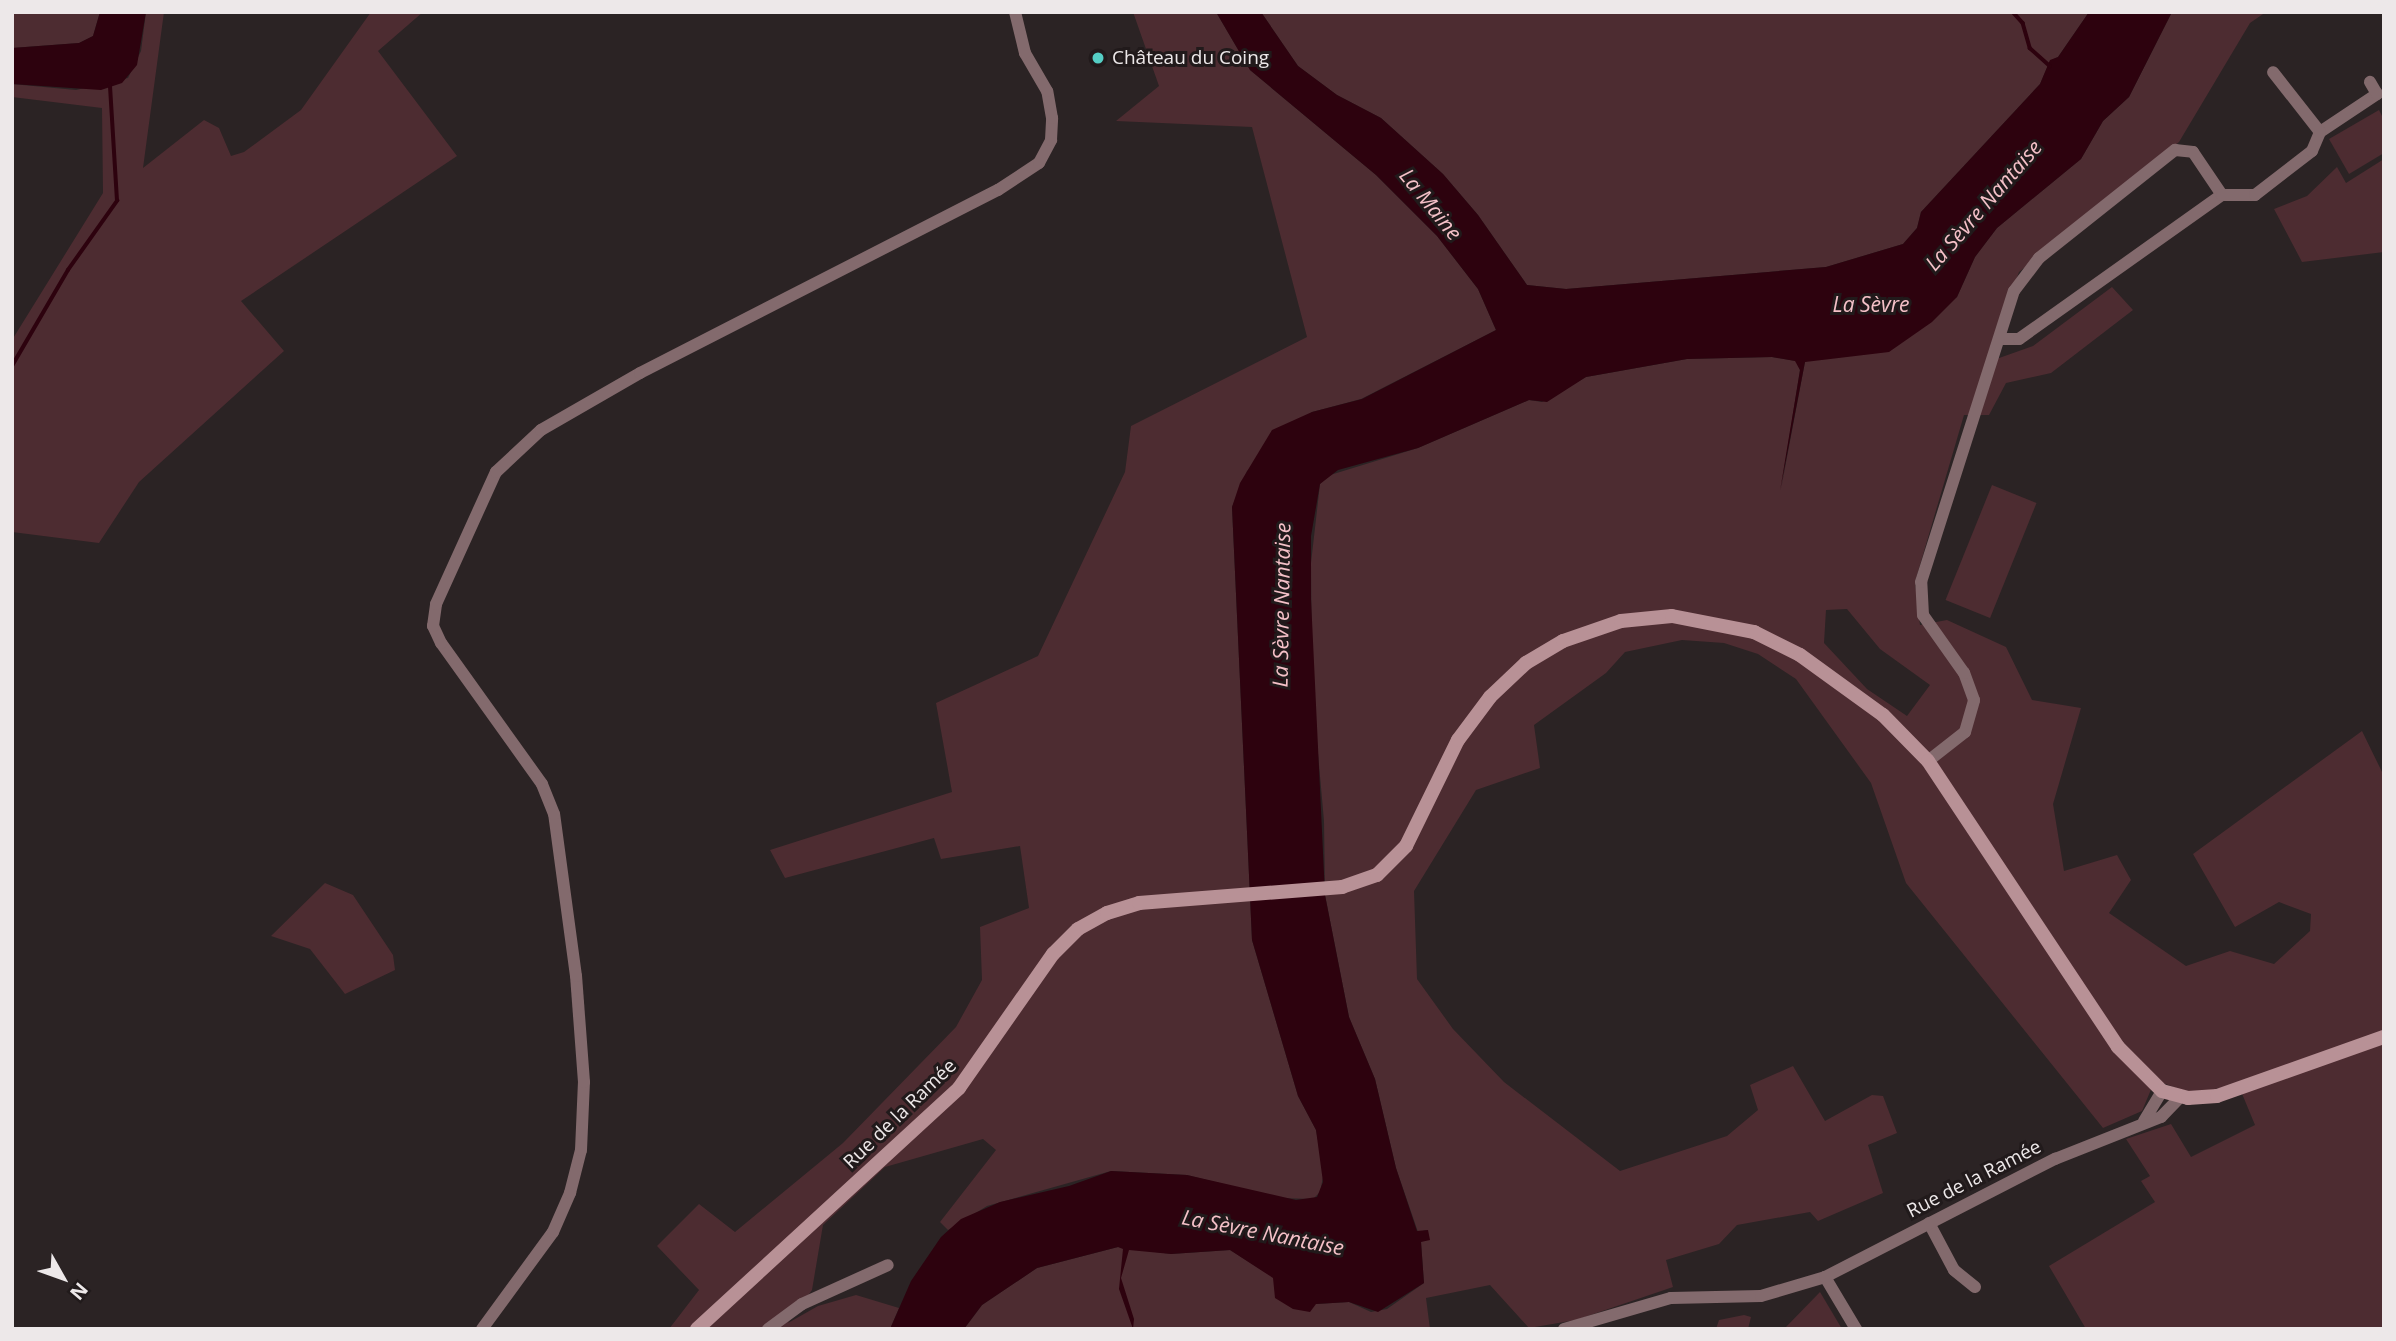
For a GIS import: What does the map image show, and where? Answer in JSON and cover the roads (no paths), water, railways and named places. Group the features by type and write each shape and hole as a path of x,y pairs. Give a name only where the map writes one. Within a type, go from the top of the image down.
{"main road":[{"name":"Rue de la Ramée","path":"696,1329 959,1088 1054,954 1078,929 1107,913 1139,903 1342,887 1377,874 1400,855 1458,740 1507,679 1563,641 1620,621 1672,616 1734,626 1770,639 1883,715 1928,761 2119,1047 2162,1091"},
{"path":"2162,1091 2180,1097 2217,1096 2384,1037"}],"street":[{"path":"482,1329 553,1232 570,1193 581,1150 584,1082 576,976 554,814 542,784 441,643 433,626 436,604 496,472 541,430 640,373 998,190 1039,163 1051,140 1052,118 1047,91 1025,53 1015,12"},
{"path":"2273,72 2320,132"},
{"path":"1999,339 2019,340 2222,195 2255,195 2312,151 2320,132 2378,93 2370,82"},
{"path":"1928,761 1965,732 1973,700 1964,673 1923,615 1921,582 1999,339 2024,272 2175,150 2193,152 2222,195"},
{"path":"2144,1121 2162,1091"},
{"name":"Rue de la Ramée","path":"1564,1329 1671,1298 1761,1296 1825,1277 2055,1159 2144,1121 2161,1117 2180,1097"},
{"path":"1929,1223 1954,1270 1975,1287"},
{"path":"768,1329 803,1304 888,1265"},
{"path":"1825,1277 1856,1329"}],"water":[{"path":"100,12 146,12 137,65 122,83 101,90 12,84 12,48 79,43 93,36"},
{"path":"1216,12 1261,12 1298,66 1337,95 1381,118 1443,174 1478,215 1527,285 1566,289 1826,267 1903,244 1917,228 1921,212 2040,84 2050,60 2058,57 2089,12 2172,12 2129,97 2103,121 2081,159 1997,228 1975,257 1957,297 1932,322 1889,352 1805,362 1780,491 1800,370 1795,361 1772,357 1687,359 1586,377 1547,402 1529,400 1418,448 1338,470 1320,484 1311,536 1311,599 1325,895 1349,1017 1375,1079 1396,1168 1417,1231 1428,1230 1430,1240 1421,1242 1424,1283 1378,1312 1349,1302 1316,1304 1310,1312 1293,1309 1275,1298 1273,1278 1230,1250 1171,1254 1129,1250 1121,1278 1134,1319 1133,1329 1119,1289 1123,1249 1118,1247 1037,1268 982,1305 964,1329 890,1329 911,1281 941,1237 961,1219 1000,1202 1069,1186 1111,1171 1187,1175 1296,1200 1317,1197 1323,1182 1316,1130 1298,1096 1252,940 1232,507 1240,483 1272,430 1312,412 1362,399 1496,330 1478,289 1437,236 1376,175 1250,70"}],"waterway":[{"path":"2013,12 2023,23 2030,48 2050,66"},
{"path":"12,366 68,270 117,201 110,85"}],"place":[{"name":"Château du Coing","path":"1098,58"}],"water label":[{"name":"La Maine","path":"1431,204"},
{"name":"La Sèvre Nantaise","path":"1983,205"},
{"name":"La Sèvre","path":"1871,304"},
{"name":"La Sèvre Nantaise","path":"1281,605"},
{"name":"La Sèvre Nantaise","path":"1263,1232"}]}
